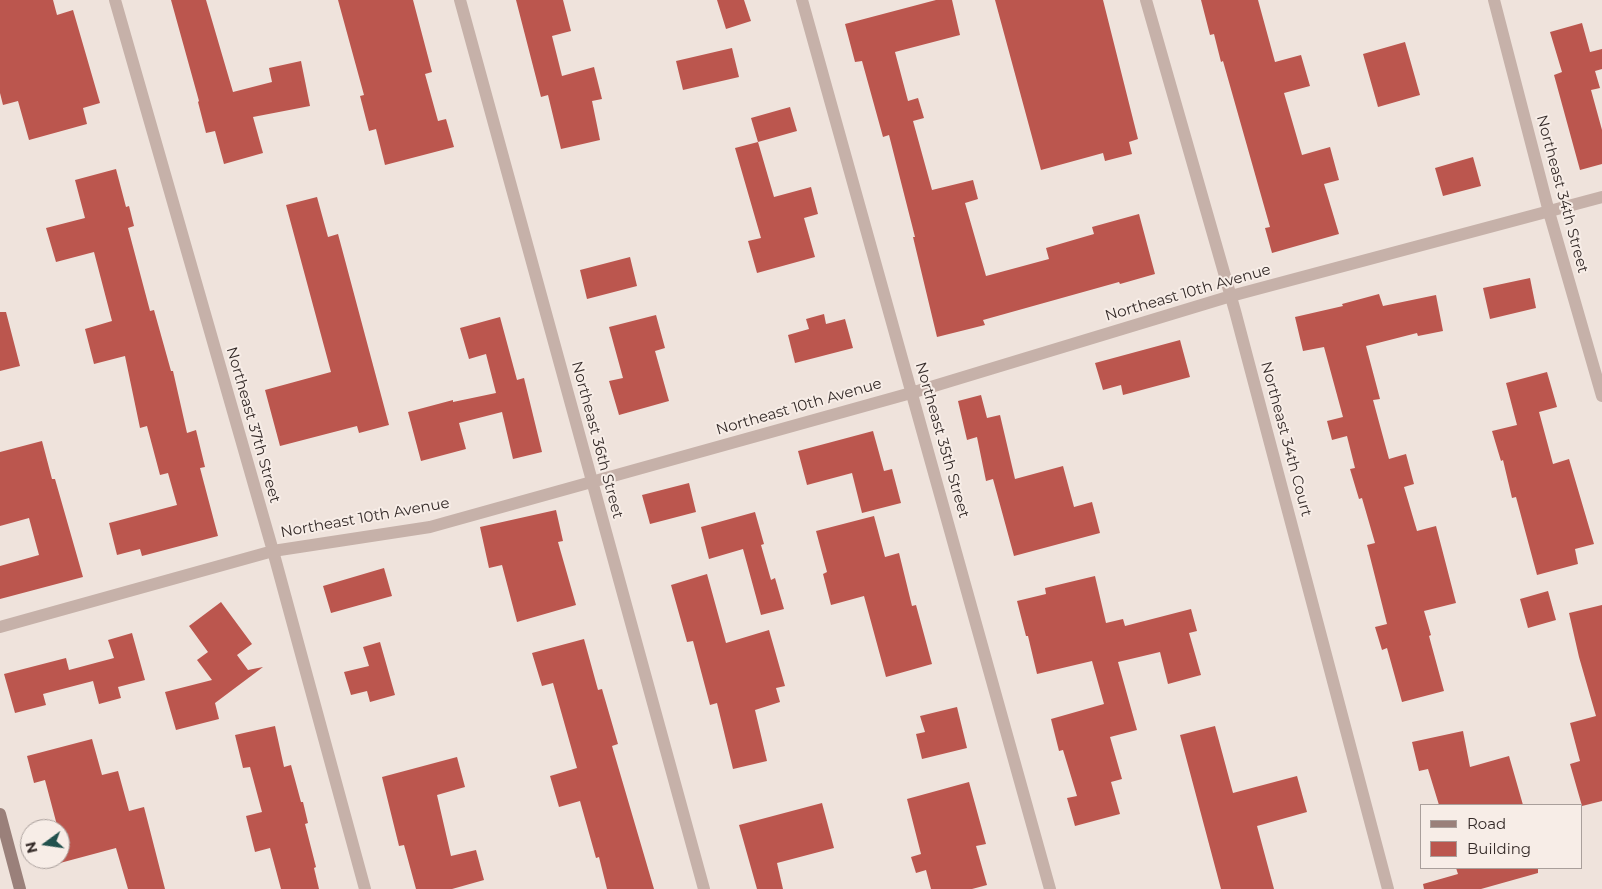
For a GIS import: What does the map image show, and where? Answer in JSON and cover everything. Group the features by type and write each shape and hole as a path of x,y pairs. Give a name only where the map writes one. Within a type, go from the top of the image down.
{"street":[{"name":"Northeast 37th Street","path":"115,0 273,551 365,889"},
{"name":"Northeast 36th Street","path":"460,0 704,889"},
{"name":"Northeast 35th Street","path":"802,0 1050,889"},
{"name":"Northeast 34th Court","path":"1146,0 1231,296 1388,889"},
{"name":"Northeast 34th Street","path":"1494,0 1549,212 1602,396"},
{"name":"Northeast 10th Avenue","path":"0,627 273,551 430,527 912,392 1231,296 1602,197"},
{"path":"0,814 20,889"}],"building":[{"path":"0,0 53,0 57,15 73,10 100,103 83,108 87,124 29,140 18,101 3,105 0,93"},
{"path":"171,0 206,0 233,92 272,82 269,68 301,61 310,106 253,117 263,153 224,164 215,131 206,133"},
{"path":"338,0 413,0 432,72 425,74 438,121 446,119 454,147 385,165 376,129 369,131 360,96 364,95"},
{"path":"516,0 563,0 571,31 552,36 562,76 594,67 602,99 592,101 600,140 561,149 548,95 541,97"},
{"path":"717,0 744,0 751,21 726,29"},
{"path":"936,0 952,0 960,35 895,52 908,101 918,98 924,118 913,121 932,190 973,180 978,199 965,203 986,276 1049,259 1046,248 1094,234 1092,227 1139,214 1155,274 1120,284 1119,282 983,320 985,325 937,337 913,237 915,237 889,135 883,137 862,61 855,62 845,24"},
{"path":"995,0 1103,0 1138,139 1129,142 1132,154 1105,161 1103,153 1041,170"},
{"path":"1201,0 1258,0 1275,62 1301,55 1310,86 1284,93 1302,155 1330,147 1339,180 1324,184 1339,234 1272,253 1265,228 1270,227 1223,61 1221,62 1214,34 1210,35"},
{"path":"1582,23 1590,52 1602,49 1602,69 1595,71 1600,88 1591,90 1602,130 1602,164 1580,170 1554,75 1562,72 1550,32"},
{"path":"1405,42 1420,95 1378,107 1363,54"},
{"path":"732,48 739,77 683,90 676,61"},
{"path":"790,107 797,131 758,142 751,118"},
{"path":"758,142 774,197 811,187 818,214 804,218 815,257 757,273 748,241 761,238 735,148"},
{"path":"1473,157 1481,186 1443,196 1435,168"},
{"path":"116,169 126,207 129,206 134,226 128,228 150,311 154,310 171,371 173,371 187,433 196,430 205,467 200,468 218,536 142,556 140,549 117,555 109,523 177,505 168,473 160,475 147,426 140,428 125,356 94,364 85,329 112,321 94,252 56,262 46,228 85,218 75,180"},
{"path":"317,197 328,237 338,234 389,425 359,433 357,426 280,446 265,390 331,372 286,205"},
{"path":"630,257 637,286 587,299 580,270"},
{"path":"1530,278 1536,308 1490,319 1483,288"},
{"path":"1379,294 1383,306 1436,295 1443,331 1418,336 1417,333 1366,346 1380,399 1373,400 1389,459 1406,454 1414,484 1404,487 1417,531 1436,526 1456,603 1424,611 1444,691 1402,702 1387,648 1382,650 1375,627 1387,624 1367,545 1375,543 1362,498 1359,499 1350,469 1355,468 1347,436 1332,440 1327,421 1343,417 1324,347 1303,351 1295,317 1343,306 1342,304"},
{"path":"0,312 6,312 20,366 0,371"},
{"path":"824,314 826,324 845,319 853,348 795,363 788,335 809,329 806,319"},
{"path":"656,315 665,348 655,351 669,401 619,415 609,381 623,378 609,327"},
{"path":"500,317 517,380 524,378 542,452 513,459 502,412 459,423 466,449 421,461 408,412 453,400 453,402 496,393 486,354 469,359 460,328"},
{"path":"1180,340 1190,377 1123,395 1121,385 1103,390 1095,363"},
{"path":"1547,372 1557,407 1539,412 1553,464 1569,459 1594,544 1575,549 1578,564 1537,575 1516,497 1512,498 1503,460 1501,461 1492,431 1517,425 1506,383"},
{"path":"981,395 987,418 1000,415 1015,479 1063,466 1074,507 1092,502 1100,533 1014,556 993,479 986,481 977,437 967,440 958,401"},
{"path":"873,431 884,471 892,469 901,503 862,513 852,473 807,485 798,451"},
{"path":"42,441 83,577 0,599 0,566 39,555 29,518 0,526 0,452"},
{"path":"689,483 696,512 650,524 642,495"},
{"path":"556,510 563,541 558,542 576,605 517,622 502,565 489,568 480,527"},
{"path":"755,512 764,544 761,545 771,580 775,578 784,609 761,615 743,549 709,559 701,527"},
{"path":"874,516 885,557 899,553 912,606 916,605 932,664 886,677 864,596 831,605 823,574 827,572 816,531"},
{"path":"384,568 392,596 331,613 323,586"},
{"path":"707,574 726,643 769,630 785,686 776,688 780,702 755,710 767,761 733,769 717,703 710,705 693,641 687,642 671,585"},
{"path":"1095,576 1106,623 1123,619 1125,626 1191,609 1197,631 1189,633 1201,675 1168,684 1160,652 1118,662 1137,730 1110,737 1122,779 1111,782 1120,814 1075,826 1067,798 1077,796 1063,750 1059,751 1051,719 1104,704 1092,661 1037,674 1017,601 1046,594 1045,588"},
{"path":"1548,591 1556,620 1528,628 1520,599"},
{"path":"221,602 252,644 237,655 248,670 263,667 215,703 219,719 176,730 165,692 212,680 197,660 208,652 189,626"},
{"path":"1602,605 1602,801 1582,806 1570,764 1580,761 1570,723 1596,716 1569,613"},
{"path":"132,633 145,680 118,687 121,698 99,704 93,681 43,694 46,705 15,713 4,674 66,658 69,670 114,658 108,640"},
{"path":"584,639 598,690 602,689 618,744 612,746 654,889 607,889 599,857 596,858 580,801 559,807 550,776 577,768 553,683 542,686 532,653"},
{"path":"380,642 395,695 370,702 367,691 351,695 344,672 369,666 363,647"},
{"path":"957,707 967,748 922,759 916,734 925,732 920,716"},
{"path":"275,726 284,767 291,765 301,802 303,802 308,823 305,824 316,867 314,868 319,889 281,889 270,848 255,852 246,816 262,812 250,767 243,768 235,735"},
{"path":"1215,726 1233,793 1297,776 1307,812 1257,826 1274,889 1221,889 1180,735"},
{"path":"1463,731 1470,767 1509,756 1523,804 1439,804 1428,769 1419,771 1412,742"},
{"path":"92,739 102,775 118,771 129,811 144,807 165,889 128,889 116,848 70,860 70,819 55,819 45,780 34,783 27,756"},
{"path":"457,757 465,787 437,795 451,856 476,850 484,880 452,889 416,889 404,845 399,846 382,777"},
{"path":"969,782 986,844 976,846 987,885 972,889 931,889 926,870 916,873 911,857 921,854 907,799"},
{"path":"822,803 834,848 777,863 783,889 757,889 739,825"},
{"path":"1456,869 1538,869 1538,873 1481,889 1424,889 1423,884 1458,874"}]}
